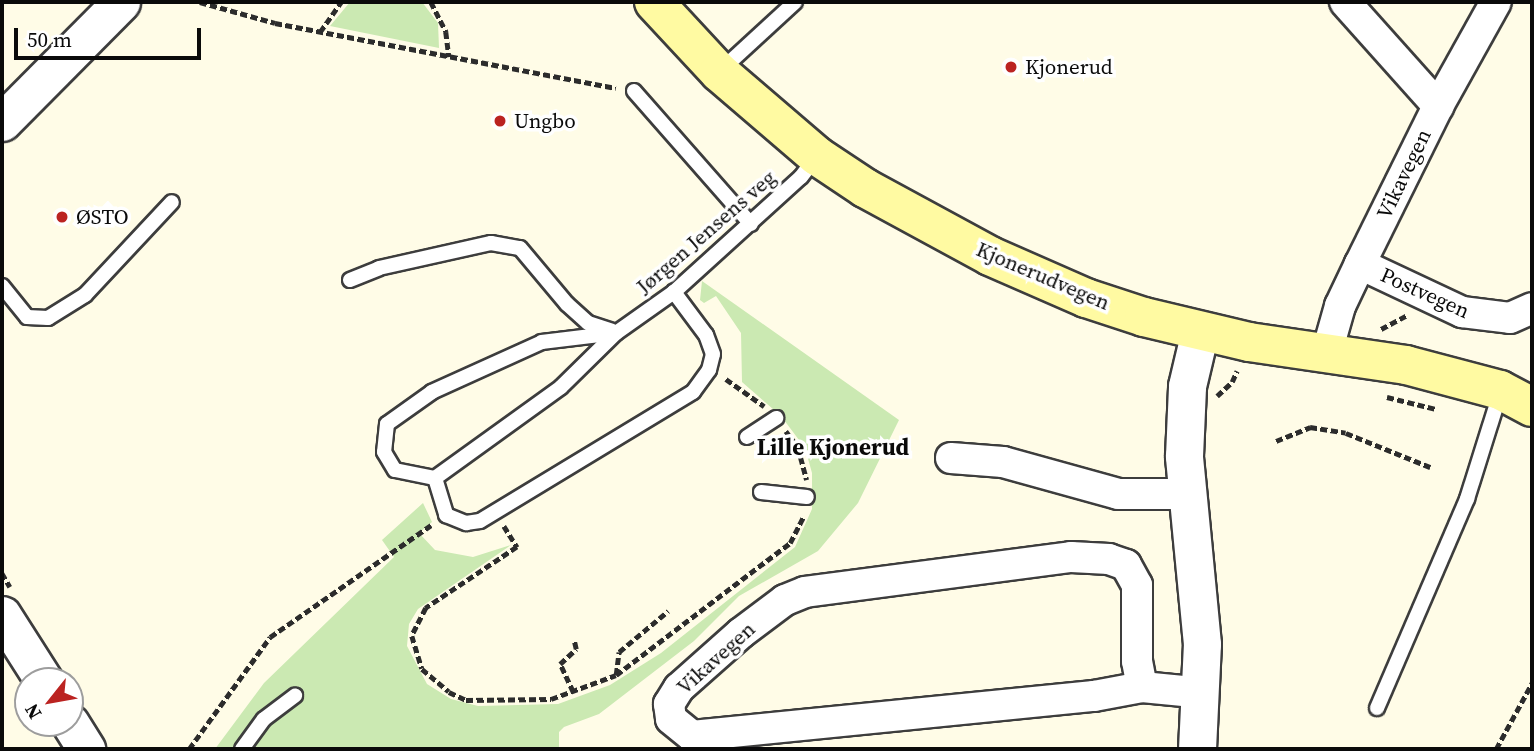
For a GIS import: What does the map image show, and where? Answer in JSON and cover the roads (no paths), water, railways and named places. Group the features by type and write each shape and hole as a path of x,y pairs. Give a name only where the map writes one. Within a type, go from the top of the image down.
{"main road":[{"name":"Kjonerudvegen","path":"654,2 719,72 817,156 876,194 990,256 1086,298 1200,331 1406,365 1518,397"}],"street":[{"path":"2,122 121,2"},
{"path":"1345,2 1438,106"},
{"name":"Vikavegen","path":"1327,352 1340,306 1360,264 1438,106 1496,2"},
{"name":"Postvegen","path":"1360,264 1462,312 1499,319 1532,308"},
{"path":"1196,749 1203,693 1202,644 1185,494 1188,386 1200,331"},
{"path":"951,458 1003,463 1118,494 1185,494"},
{"name":"Vikavegen","path":"1142,687 1137,661 1137,585 1126,565 1109,559 1070,557 805,592 785,600 741,633 679,688 669,704 671,719 691,736 1094,696 1142,687 1203,693"},
{"path":"3,621 34,667"}],"lane":[{"path":"719,72 795,2"},
{"path":"634,91 751,224"},
{"name":"Jørgen Jensens veg","path":"616,333 542,342 432,392 395,415 383,434 384,452 395,470 435,478 561,387 616,333 674,292 751,224 817,156"},
{"path":"2,286 27,317 48,318 85,295 172,202"},
{"path":"350,280 379,268 491,243 520,248 581,317 616,333"},
{"path":"435,478 446,515 466,523 496,512 682,401 709,370 713,354 706,335 674,292"},
{"path":"1377,708 1467,499 1518,397"},
{"path":"747,437 776,418"},
{"path":"761,492 807,497"},
{"path":"242,749 264,719 295,696"}],"place":[{"name":"Kjonerud","path":"1011,67"},
{"name":"Ungbo","path":"500,121"},
{"name":"ØSTO","path":"62,217"}],"district":[{"name":"Lille Kjonerud","path":"833,447"}]}
